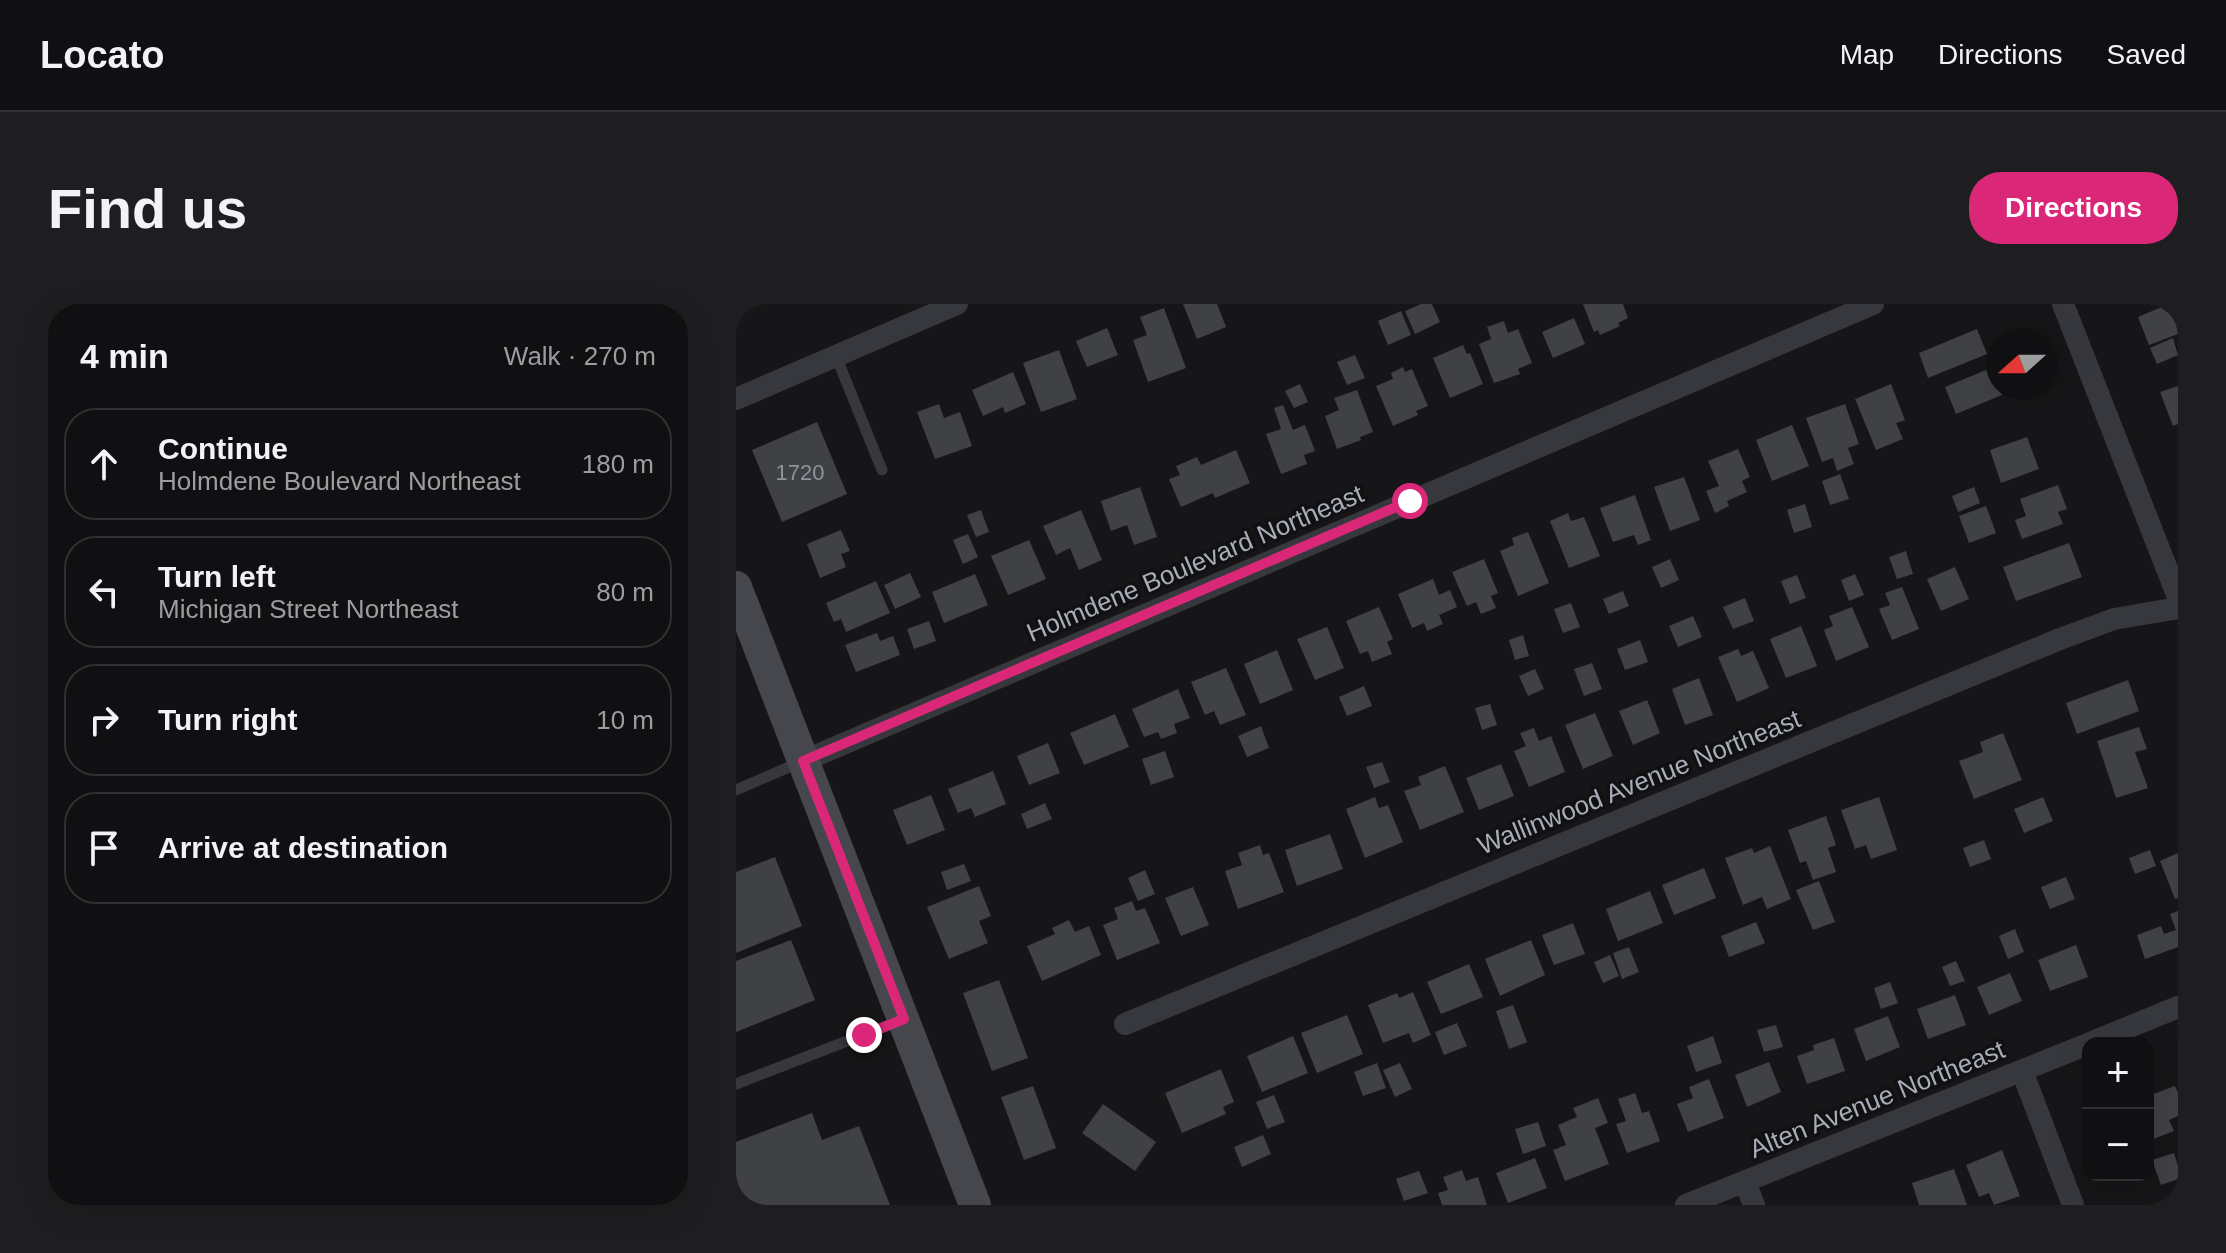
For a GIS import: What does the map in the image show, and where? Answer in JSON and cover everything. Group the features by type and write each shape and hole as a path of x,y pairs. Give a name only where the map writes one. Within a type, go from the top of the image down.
{"main road":[{"path":"736,587 975,1205"}],"street":[{"path":"736,399 957,304"},
{"name":"Holmdene Boulevard Northeast","path":"803,761 1873,304"},
{"path":"2063,304 2178,597"},
{"name":"Wallinwood Avenue Northeast","path":"1125,1024 2060,639 2114,619 2178,608"},
{"name":"Alten Avenue Northeast","path":"2106,1037 2178,1007"},
{"name":"Alten Avenue Northeast","path":"1686,1205 2082,1047"},
{"path":"2022,1071 2073,1205"},
{"path":"1745,1182 1754,1205"}],"lane":[{"path":"836,356 882,470"},
{"path":"736,790 803,761"},
{"path":"736,1084 904,1019"}],"building":[{"path":"1183,304 1217,304 1226,327 1197,339"},
{"path":"1421,304 1432,304 1440,322 1415,334 1405,311"},
{"path":"1583,304 1623,304 1628,318 1618,323 1620,326 1600,335 1598,330 1594,332"},
{"path":"2173,304 2178,316 2178,334 2149,345 2138,317"},
{"path":"1164,308 1186,368 1148,382 1133,340 1147,335 1140,317"},
{"path":"1401,311 1411,335 1388,345 1378,321"},
{"path":"1574,318 1585,344 1553,358 1542,332"},
{"path":"1504,321 1508,333 1518,329 1532,363 1518,369 1520,374 1494,383 1479,344 1491,339 1487,327"},
{"path":"1107,328 1118,355 1087,367 1076,341"},
{"path":"1977,329 1986,352 1986,354 1928,378 1919,353"},
{"path":"2173,338 2178,355 2157,364 2150,348"},
{"path":"1463,345 1467,354 1470,353 1483,384 1450,398 1433,358"},
{"path":"1059,350 1077,399 1041,412 1023,363"},
{"path":"1355,355 1365,378 1347,385 1337,362"},
{"path":"1403,367 1405,372 1412,369 1428,406 1416,411 1418,415 1393,426 1376,386 1393,379 1391,373"},
{"path":"1986,370 1986,400 1990,400 1956,414 1945,387"},
{"path":"1013,372 1026,404 1005,413 1003,407 983,416 972,390"},
{"path":"1300,384 1308,402 1294,408 1285,391"},
{"path":"1891,384 1905,420 1896,423 1903,439 1876,450 1855,399"},
{"path":"2178,386 2178,424 2173,426 2160,392"},
{"path":"1357,390 1373,432 1337,449 1325,416 1339,410 1334,398"},
{"path":"939,404 944,418 960,412 972,446 935,459 917,412"},
{"path":"1845,404 1859,444 1848,448 1854,464 1837,471 1833,458 1822,462 1806,418"},
{"path":"1283,405 1293,430 1305,425 1315,451 1304,455 1307,464 1281,474 1266,434 1281,429 1274,408"},
{"path":"817,422 847,494 782,522 752,450"},
{"path":"1792,425 1809,466 1772,481 1756,440"},
{"path":"2027,437 2039,469 2001,483 1990,450"},
{"path":"1738,449 1750,477 1742,481 1747,492 1727,501 1729,506 1715,513 1706,491 1719,486 1708,461"},
{"path":"1236,450 1250,483 1215,498 1213,493 1181,507 1169,479 1180,475 1176,466 1197,457 1201,465"},
{"path":"1840,474 1849,499 1830,505 1822,481"},
{"path":"1684,477 1700,520 1670,531 1654,487"},
{"path":"2058,485 2067,509 2058,512 2063,524 2022,539 2015,520 2026,516 2020,499"},
{"path":"1140,487 1157,537 1134,545 1127,525 1111,531 1101,501"},
{"path":"1974,487 1980,503 1958,512 1952,496"},
{"path":"1635,495 1651,540 1638,545 1634,535 1613,542 1600,508"},
{"path":"1805,504 1812,527 1794,533 1787,510"},
{"path":"1986,506 1996,533 1969,543 1959,516"},
{"path":"981,510 989,532 976,537 967,515"},
{"path":"1081,510 1102,560 1079,570 1070,548 1056,555 1043,526"},
{"path":"1568,513 1571,521 1584,517 1600,556 1569,568 1550,521"},
{"path":"841,530 850,551 841,554 846,567 820,578 807,544"},
{"path":"1528,532 1549,583 1518,596 1500,551 1514,545 1512,538"},
{"path":"968,534 978,557 963,564 953,540"},
{"path":"1029,540 1046,579 1008,595 991,556"},
{"path":"2069,543 2082,577 2016,601 2003,567"},
{"path":"1906,551 1913,574 1897,579 1889,557"},
{"path":"1484,559 1498,593 1491,596 1496,608 1481,614 1476,602 1467,606 1452,572"},
{"path":"1670,559 1679,580 1661,588 1652,567"},
{"path":"1955,567 1969,599 1941,611 1927,579"},
{"path":"910,573 921,597 895,609 884,585"},
{"path":"975,574 988,605 944,623 932,592"},
{"path":"1855,574 1864,595 1849,601 1841,580"},
{"path":"1797,575 1806,598 1790,604 1781,581"},
{"path":"1433,579 1439,595 1450,590 1457,607 1439,615 1443,624 1427,631 1424,623 1412,628 1398,594"},
{"path":"876,581 890,613 846,632 841,619 834,622 826,603"},
{"path":"1902,587 1919,629 1892,640 1879,609 1890,605 1885,593"},
{"path":"1623,591 1629,606 1609,614 1603,599"},
{"path":"1745,598 1754,621 1733,629 1723,607"},
{"path":"1571,603 1580,627 1563,633 1554,609"},
{"path":"1379,607 1393,639 1387,642 1392,654 1372,662 1368,651 1360,654 1346,621"},
{"path":"1852,607 1869,647 1836,661 1824,630 1833,626 1829,616"},
{"path":"1693,616 1702,637 1678,647 1669,626"},
{"path":"929,621 936,641 914,649 907,629"},
{"path":"1801,626 1817,666 1786,678 1770,639"},
{"path":"1327,627 1344,668 1315,680 1297,639"},
{"path":"877,633 880,641 893,636 900,655 856,672 845,645"},
{"path":"1523,635 1529,656 1515,660 1509,640"},
{"path":"1640,640 1648,662 1625,670 1617,649"},
{"path":"1738,649 1741,656 1753,651 1769,688 1737,702 1718,657"},
{"path":"1277,650 1293,690 1260,704 1244,664"},
{"path":"1592,663 1602,689 1584,696 1574,669"},
{"path":"1226,668 1246,715 1220,725 1214,711 1205,715 1191,682"},
{"path":"1535,669 1544,689 1528,696 1519,676"},
{"path":"1699,678 1713,715 1685,725 1672,689"},
{"path":"2128,680 2139,711 2077,734 2066,703"},
{"path":"1364,686 1372,706 1347,716 1339,697"},
{"path":"1178,689 1190,718 1174,724 1177,733 1161,739 1158,732 1144,737 1132,709"},
{"path":"1647,700 1660,733 1633,745 1619,711"},
{"path":"1490,704 1497,725 1482,730 1475,708"},
{"path":"1595,713 1613,756 1583,769 1565,725"},
{"path":"1115,714 1129,747 1084,765 1070,733"},
{"path":"1261,726 1269,748 1247,757 1238,736"},
{"path":"2139,727 2147,749 2135,752 2148,788 2116,798 2097,741"},
{"path":"1534,728 1539,741 1551,736 1565,772 1529,787 1514,751 1526,746 1520,733"},
{"path":"2003,733 2022,780 1974,799 1959,761 1983,752 1980,742"},
{"path":"1048,743 1060,773 1029,785 1017,756"},
{"path":"1165,751 1174,777 1151,785 1142,759"},
{"path":"1382,762 1390,782 1374,788 1366,767"},
{"path":"1501,764 1514,796 1479,810 1466,778"},
{"path":"1445,766 1464,812 1420,830 1404,791 1421,785 1418,777"},
{"path":"993,771 1006,804 975,817 971,808 958,813 948,789"},
{"path":"931,795 945,830 907,845 893,810"},
{"path":"1375,797 1379,808 1388,805 1403,842 1365,858 1346,809"},
{"path":"1879,797 1897,850 1871,859 1866,845 1855,849 1841,810"},
{"path":"2043,797 2053,821 2024,833 2014,809"},
{"path":"1045,803 1052,819 1027,829 1021,814"},
{"path":"1826,816 1836,845 1828,848 1836,872 1813,880 1806,861 1800,863 1788,830"},
{"path":"1330,834 1343,869 1297,886 1285,850"},
{"path":"1984,840 1991,859 1970,867 1963,848"},
{"path":"1260,845 1263,855 1269,853 1284,892 1238,909 1225,871 1242,865 1238,853"},
{"path":"1770,846 1791,899 1767,909 1762,897 1743,905 1725,858 1752,848 1754,853"},
{"path":"2150,850 2156,866 2135,874 2129,858"},
{"path":"2178,853 2178,898 2175,899 2160,861"},
{"path":"775,857 802,926 736,953 736,872"},
{"path":"964,864 971,881 947,890 941,872"},
{"path":"1704,868 1716,898 1674,915 1662,885"},
{"path":"1145,870 1155,894 1138,901 1128,878"},
{"path":"2066,877 2075,899 2050,909 2041,887"},
{"path":"1819,881 1835,922 1813,930 1796,890"},
{"path":"979,886 991,916 979,921 988,943 949,959 927,907"},
{"path":"1193,887 1209,925 1181,936 1165,898"},
{"path":"1650,891 1663,923 1618,941 1606,909"},
{"path":"1132,901 1136,911 1145,908 1160,943 1117,960 1103,925 1118,919 1114,908"},
{"path":"2178,911 2178,947 2145,959 2137,935 2161,926 2164,934 2176,930 2170,914"},
{"path":"1069,920 1075,932 1089,926 1101,955 1042,981 1027,946 1055,934 1052,928"},
{"path":"1756,922 1765,943 1729,957 1721,936"},
{"path":"1573,923 1585,954 1554,965 1542,935"},
{"path":"2015,929 2024,952 2008,959 1999,936"},
{"path":"791,940 815,1000 736,1032 736,961"},
{"path":"1531,940 1545,975 1500,996 1485,959"},
{"path":"2076,945 2088,977 2050,991 2038,960"},
{"path":"1629,947 1639,972 1622,979 1613,953"},
{"path":"1610,955 1619,976 1603,983 1594,962"},
{"path":"1956,961 1965,981 1950,986 1942,967"},
{"path":"1469,964 1483,997 1441,1014 1427,982"},
{"path":"2010,973 2022,1001 1989,1015 1977,987"},
{"path":"999,980 1028,1058 992,1071 963,993"},
{"path":"1890,982 1898,1003 1881,1009 1874,988"},
{"path":"1413,992 1431,1035 1413,1043 1409,1033 1383,1043 1368,1005 1397,993 1399,998"},
{"path":"1955,995 1966,1025 1928,1039 1917,1009"},
{"path":"1513,1005 1527,1042 1509,1049 1496,1011"},
{"path":"1347,1015 1363,1054 1317,1073 1301,1033"},
{"path":"1888,1016 1900,1047 1866,1061 1854,1029"},
{"path":"1457,1023 1467,1046 1444,1055 1435,1032"},
{"path":"1776,1025 1783,1047 1764,1052 1757,1030"},
{"path":"1293,1036 1308,1073 1262,1092 1247,1056"},
{"path":"1713,1036 1722,1063 1696,1072 1687,1046"},
{"path":"1834,1038 1845,1071 1807,1084 1797,1056 1814,1050 1813,1045"},
{"path":"1769,1062 1781,1092 1747,1107 1735,1075"},
{"path":"1377,1063 1386,1088 1363,1096 1354,1072"},
{"path":"1400,1063 1412,1089 1395,1097 1383,1070"},
{"path":"1221,1069 1234,1102 1223,1107 1226,1114 1182,1133 1165,1093"},
{"path":"1709,1079 1724,1118 1688,1132 1677,1104 1693,1098 1689,1087"},
{"path":"1033,1086 1056,1148 1024,1160 1001,1097"},
{"path":"2175,1086 2178,1093 2178,1116 2169,1120 2174,1131 2154,1139 2154,1109 2154,1094"},
{"path":"1635,1093 1642,1113 1649,1111 1660,1141 1627,1153 1616,1124 1626,1121 1618,1099"},
{"path":"1274,1095 1285,1122 1267,1129 1256,1102"},
{"path":"1598,1098 1608,1123 1595,1128 1609,1164 1565,1181 1553,1150 1566,1145 1558,1125 1577,1117 1573,1108"},
{"path":"1103,1104 1156,1142 1135,1171 1082,1133"},
{"path":"812,1113 822,1140 859,1126 890,1205 736,1205 736,1142"},
{"path":"1538,1122 1546,1146 1523,1154 1515,1129"},
{"path":"1263,1135 1271,1154 1242,1167 1234,1147"},
{"path":"2002,1150 2020,1196 1994,1205 1989,1193 1979,1197 1966,1165"},
{"path":"2174,1153 2178,1179 2161,1185 2154,1159"},
{"path":"1535,1158 1547,1188 1508,1203 1496,1173"},
{"path":"1954,1169 1967,1205 1919,1205 1912,1183"},
{"path":"1462,1170 1466,1181 1478,1177 1487,1205 1442,1205 1438,1193 1448,1190 1443,1177"},
{"path":"1419,1171 1428,1193 1404,1201 1396,1179"}],"route":[{"path":"864,1035 904,1019 803,761 1410,501"}]}
